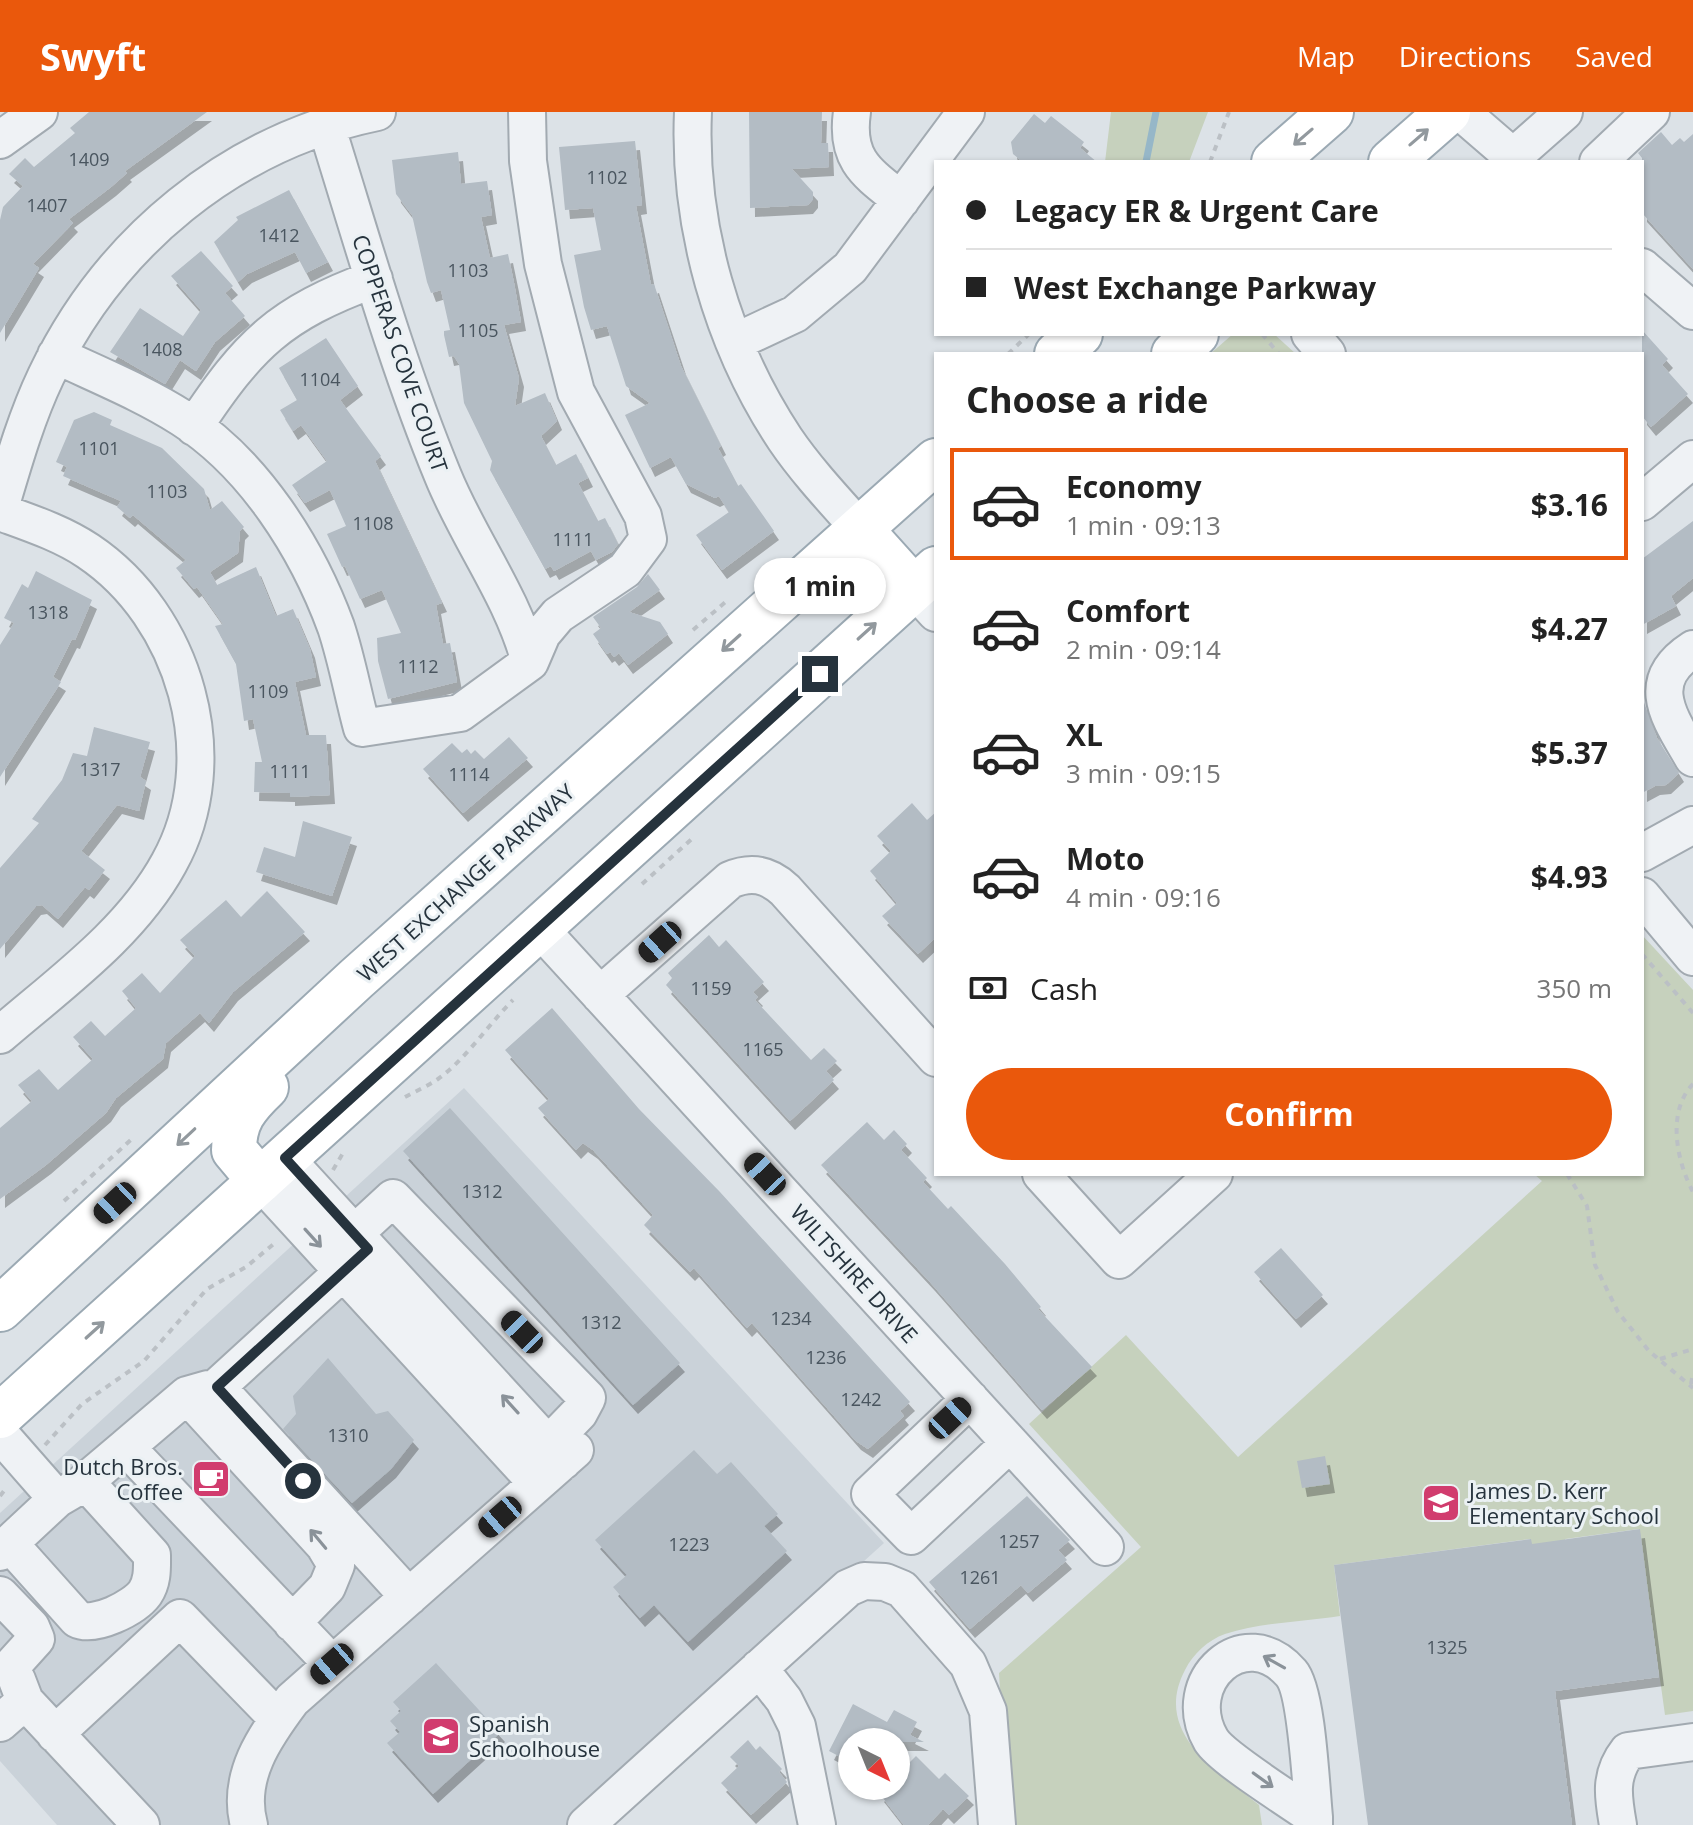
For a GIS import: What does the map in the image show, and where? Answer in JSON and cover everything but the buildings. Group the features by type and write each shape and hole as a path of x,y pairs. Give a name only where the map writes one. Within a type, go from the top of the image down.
{"main road":[{"path":"1276,160 1331,112"},
{"path":"1393,160 1448,112"},
{"path":"1059,352 1078,336"},
{"path":"1176,352 1194,336"},
{"name":"WEST EXCHANGE PARKWAY","path":"0,1309 401,939 934,463"},
{"path":"0,1416 539,928 929,590 860,529"},
{"path":"272,1169 234,1150 234,1127 246,1106 368,989 401,939"}],"street":[{"path":"0,140 39,112"},
{"path":"0,1035 123,925 156,884 182,837 191,806 195,743 187,693 175,657 140,599 88,551 52,531 0,510 28,420 56,355 94,294 176,207 244,161 326,125 377,112"},
{"path":"56,355 139,394 194,427 234,462 281,519 315,577 336,629 362,728 460,713 530,662 542,634 558,615 625,570 648,539 643,516 576,392 543,264 528,161 527,112"},
{"path":"693,112 692,179 703,245 735,342 785,439 860,529"},
{"path":"852,112 850,130 861,169 901,200"},
{"path":"735,342 795,314 850,268 966,112"},
{"path":"1461,112 1516,160 1564,112"},
{"path":"1600,160 1651,112"},
{"name":"COPPERAS COVE COURT","path":"326,125 424,430 455,501 510,603 530,662"},
{"path":"1644,269 1693,311"},
{"path":"194,427 231,370 273,330 309,305 374,279"},
{"path":"1312,336 1325,352"},
{"path":"1644,500 1693,459"},
{"path":"1693,649 1670,670 1664,700 1693,758"},
{"path":"1644,852 1693,825"},
{"path":"600,995 730,880 741,875 765,876 785,890 934,1056"},
{"path":"1644,898 1693,957"},
{"name":"WILTSHIRE DRIVE","path":"539,928 1105,1547"},
{"path":"272,1169 355,1251 449,1362 556,1460"},
{"path":"1043,1176 1119,1260 1212,1176"},
{"path":"0,1434 28,1464 69,1492 94,1491 152,1555 152,1578 144,1595 104,1620 85,1624 77,1619 5,1547 69,1492 202,1391 355,1251 393,1198 587,1398 556,1460 409,1597 292,1700 262,1739 249,1776 244,1809 249,1825"},
{"path":"202,1391 409,1597"},
{"path":"202,1391 324,1545 336,1565 327,1587 292,1623"},
{"path":"970,1399 870,1494 911,1536 1010,1443"},
{"path":"126,1447 332,1664"},
{"path":"586,1825 848,1588 864,1581 885,1582 902,1589 968,1664 979,1684 988,1711 997,1825"},
{"path":"0,1595 31,1627 36,1639 4,1665 22,1685 13,1712 55,1734 141,1825"},
{"path":"55,1734 180,1618 278,1719"},
{"path":"759,1668 784,1700 797,1726 817,1825"},
{"path":"1618,1825 1612,1790 1620,1762 1628,1751 1693,1742"}],"path":[{"path":"1211,160 1229,112"},
{"path":"1010,352 1027,336"},
{"path":"1264,336 1277,352"},
{"path":"1644,956 1693,1013"},
{"path":"394,1104 436,1081 457,1064 483,1030 523,991"},
{"path":"1693,1084 1681,1103 1677,1146 1682,1172 1693,1192"},
{"path":"331,1174 346,1150"},
{"path":"1568,1176 1587,1206 1595,1265 1618,1312 1660,1359 1692,1386"},
{"path":"0,1496 82,1404 144,1361 207,1289 246,1267 279,1239"},
{"path":"1660,1359 1693,1349"},
{"path":"1692,1386 1693,1373"}],"shaded area":[{"path":"464,1088 884,1543 573,1825 57,1825 0,1761 0,1513"}],"green space":[{"path":"1111,112 1208,112 1190,160 1105,160"},
{"path":"1231,336 1276,336 1294,352 1212,352"},
{"path":"1644,937 1693,990 1693,1711 1665,1715 1639,1529 1565,1539 1570,1579 1537,1583 1530,1539 1334,1565 1340,1616 1253,1627 1219,1637 1192,1658 1177,1692 1177,1713 1183,1731 1208,1764 1259,1805 1262,1825 1008,1825 999,1673 1141,1547 1029,1424 1126,1335 1238,1457 1542,1181 1536,1176 1644,1176"}],"waterway":[{"path":"1146,160 1156,112"}],"place":[{"name":"Dutch Bros. Coffee","path":"211,1479"},
{"name":"James D. Kerr Elementary School","path":"1441,1503"},
{"name":"Spanish Schoolhouse","path":"441,1736"}],"route":[{"path":"303,1481 217,1387 368,1249 285,1158 820,674"}]}
